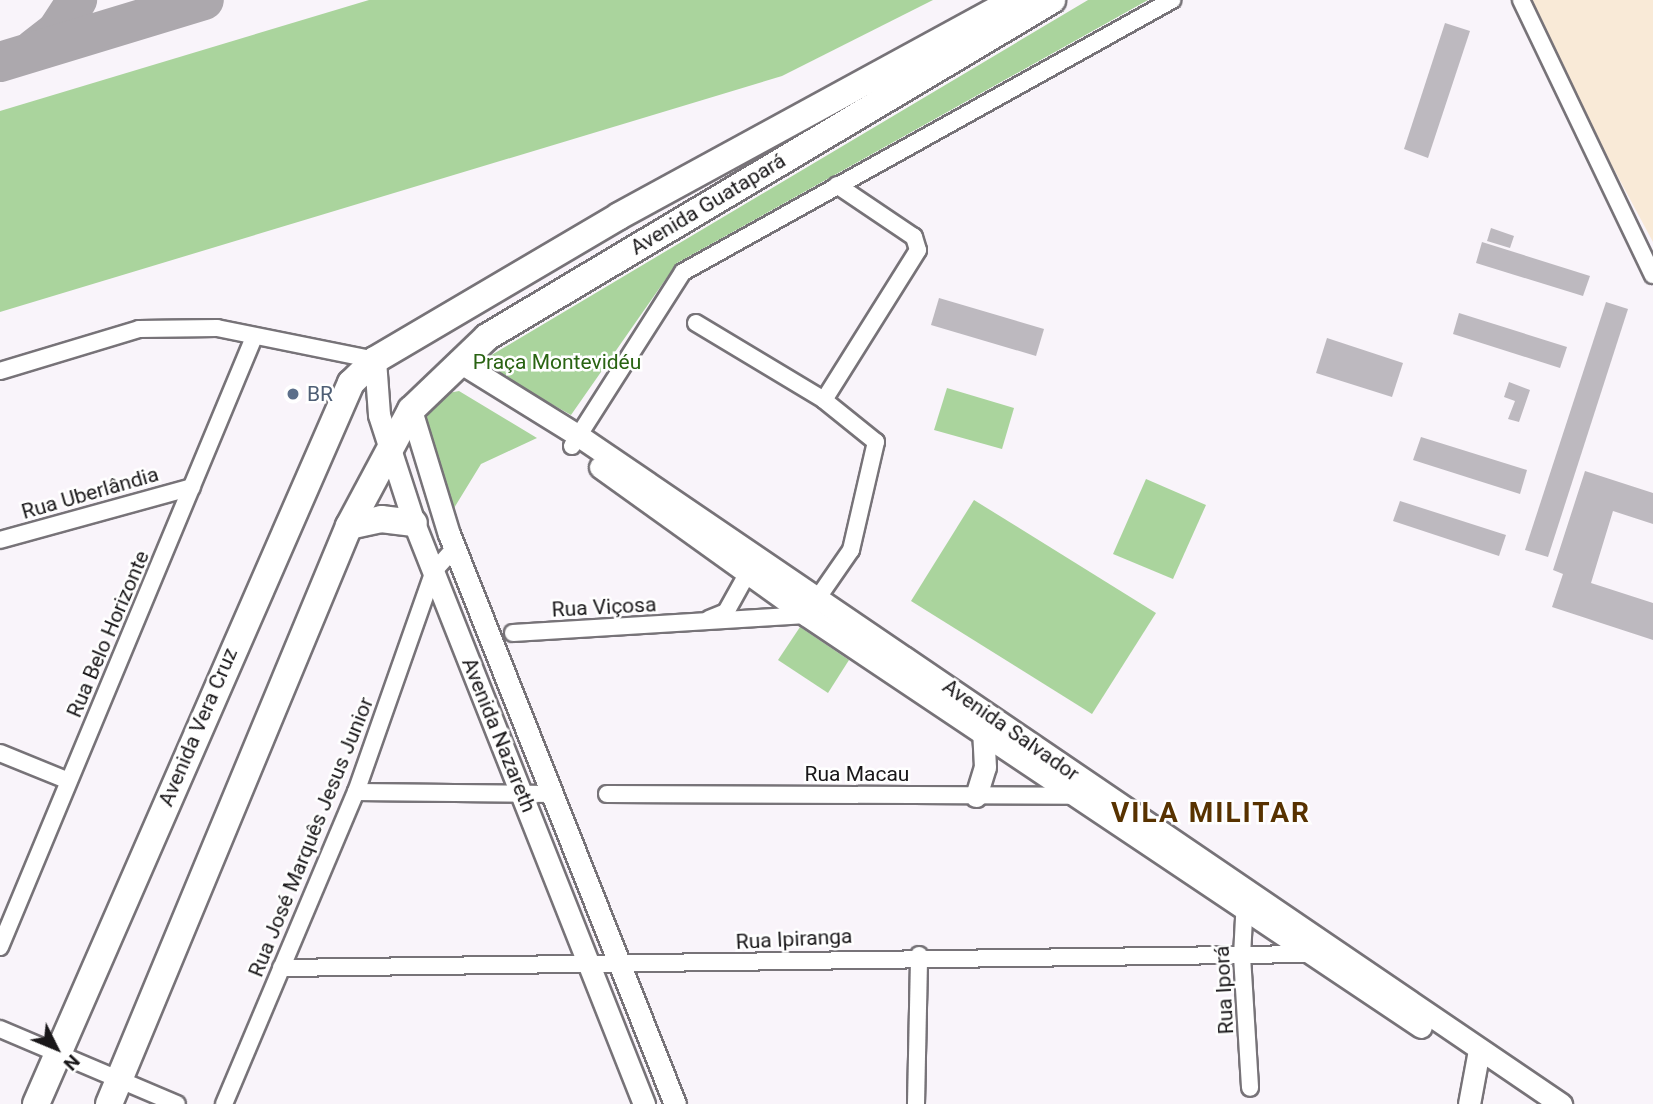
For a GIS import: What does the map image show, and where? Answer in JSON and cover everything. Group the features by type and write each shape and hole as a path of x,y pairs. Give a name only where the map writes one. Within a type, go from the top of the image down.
{"highway":[{"name":"Avenida Guatapará","path":"376,360 620,216 1015,0"},
{"name":"Avenida Guatapará","path":"390,440 411,410 453,366 635,248 1052,0"},
{"path":"620,216 635,248"},
{"name":"Avenida Vera Cruz","path":"36,1104 335,407 376,360"},
{"path":"114,1093 349,526 390,440"},
{"path":"349,526 381,519 414,523"}],"street":[{"path":"576,441 683,272 1172,0"},
{"path":"1521,0 1653,275"},
{"path":"824,400 918,250 914,237 837,185"},
{"path":"696,323 824,400 876,442 851,550 811,606"},
{"path":"0,371 139,328 217,328 376,360"},
{"name":"Rua Belo Horizonte","path":"0,947 254,337"},
{"name":"Avenida Nazareth","path":"376,360 379,415 390,440 414,523 644,1104"},
{"name":"Avenida Salvador","path":"453,366 576,441 811,606 1106,795 1245,899 1308,954 1561,1104"},
{"name":"Avenida Nazareth","path":"411,410 454,550 675,1104"},
{"name":"Rua Uberlândia","path":"0,541 192,486"},
{"name":"Rua José Marquês Jesus Junior","path":"224,1104 356,792 434,571 454,550"},
{"name":"Rua Viçosa","path":"697,623 726,612 752,566"},
{"name":"Avenida Salvador","path":"811,606 983,732 1245,899 1476,1055 1537,1104"},
{"name":"Rua Viçosa","path":"513,633 697,623 811,606"},
{"path":"460,640 489,635"},
{"path":"976,796 985,767 983,732"},
{"path":"0,753 69,781"},
{"path":"356,792 553,794"},
{"name":"Rua Macau","path":"607,794 1106,795"},
{"name":"Rua Iporá","path":"1245,899 1242,956 1250,1088"},
{"name":"Rua Ipiranga","path":"281,968 621,968 919,955 1308,954"},
{"path":"916,1104 919,955"},
{"path":"0,1029 57,1054 114,1093 177,1104"},
{"path":"1469,1104 1476,1055"}],"shaded area":[{"path":"1523,0 1653,0 1653,242"}],"green space":[{"path":"369,0 933,0 782,76 0,312 0,111"},
{"name":"Praça Montevidéu","path":"1088,0 1148,0 677,263 571,415 478,363"},
{"path":"947,388 1014,408 1002,449 934,430"},
{"path":"459,391 537,438 481,464 451,513 421,417 443,394"},
{"path":"1146,479 1206,505 1173,579 1113,554"},
{"path":"974,500 1156,613 1092,714 911,601"},
{"path":"800,627 849,660 828,693 778,660"}],"building":[{"path":"1445,23 1470,31 1428,158 1404,149"},
{"path":"1491,228 1514,236 1510,248 1487,241"},
{"path":"1482,242 1590,276 1583,296 1476,263"},
{"path":"939,298 1044,329 1036,356 931,325"},
{"path":"1606,302 1628,309 1548,557 1525,550"},
{"path":"1459,313 1567,347 1560,368 1453,334"},
{"path":"1327,338 1403,363 1392,397 1316,373"},
{"path":"1509,382 1530,390 1519,422 1508,419 1515,401 1504,397"},
{"path":"1421,437 1527,470 1520,494 1413,460"},
{"path":"1585,471 1653,493 1653,524 1613,511 1591,583 1653,603 1653,640 1552,607 1563,574 1553,570"},
{"path":"1400,501 1506,535 1499,556 1393,521"}],"taxiway":[{"path":"34,49 57,31 77,0"},
{"path":"0,62 204,0"}],"place":[{"name":"BR","path":"293,394"}],"district":[{"name":"VILA MILITAR","path":"1211,813"}]}
